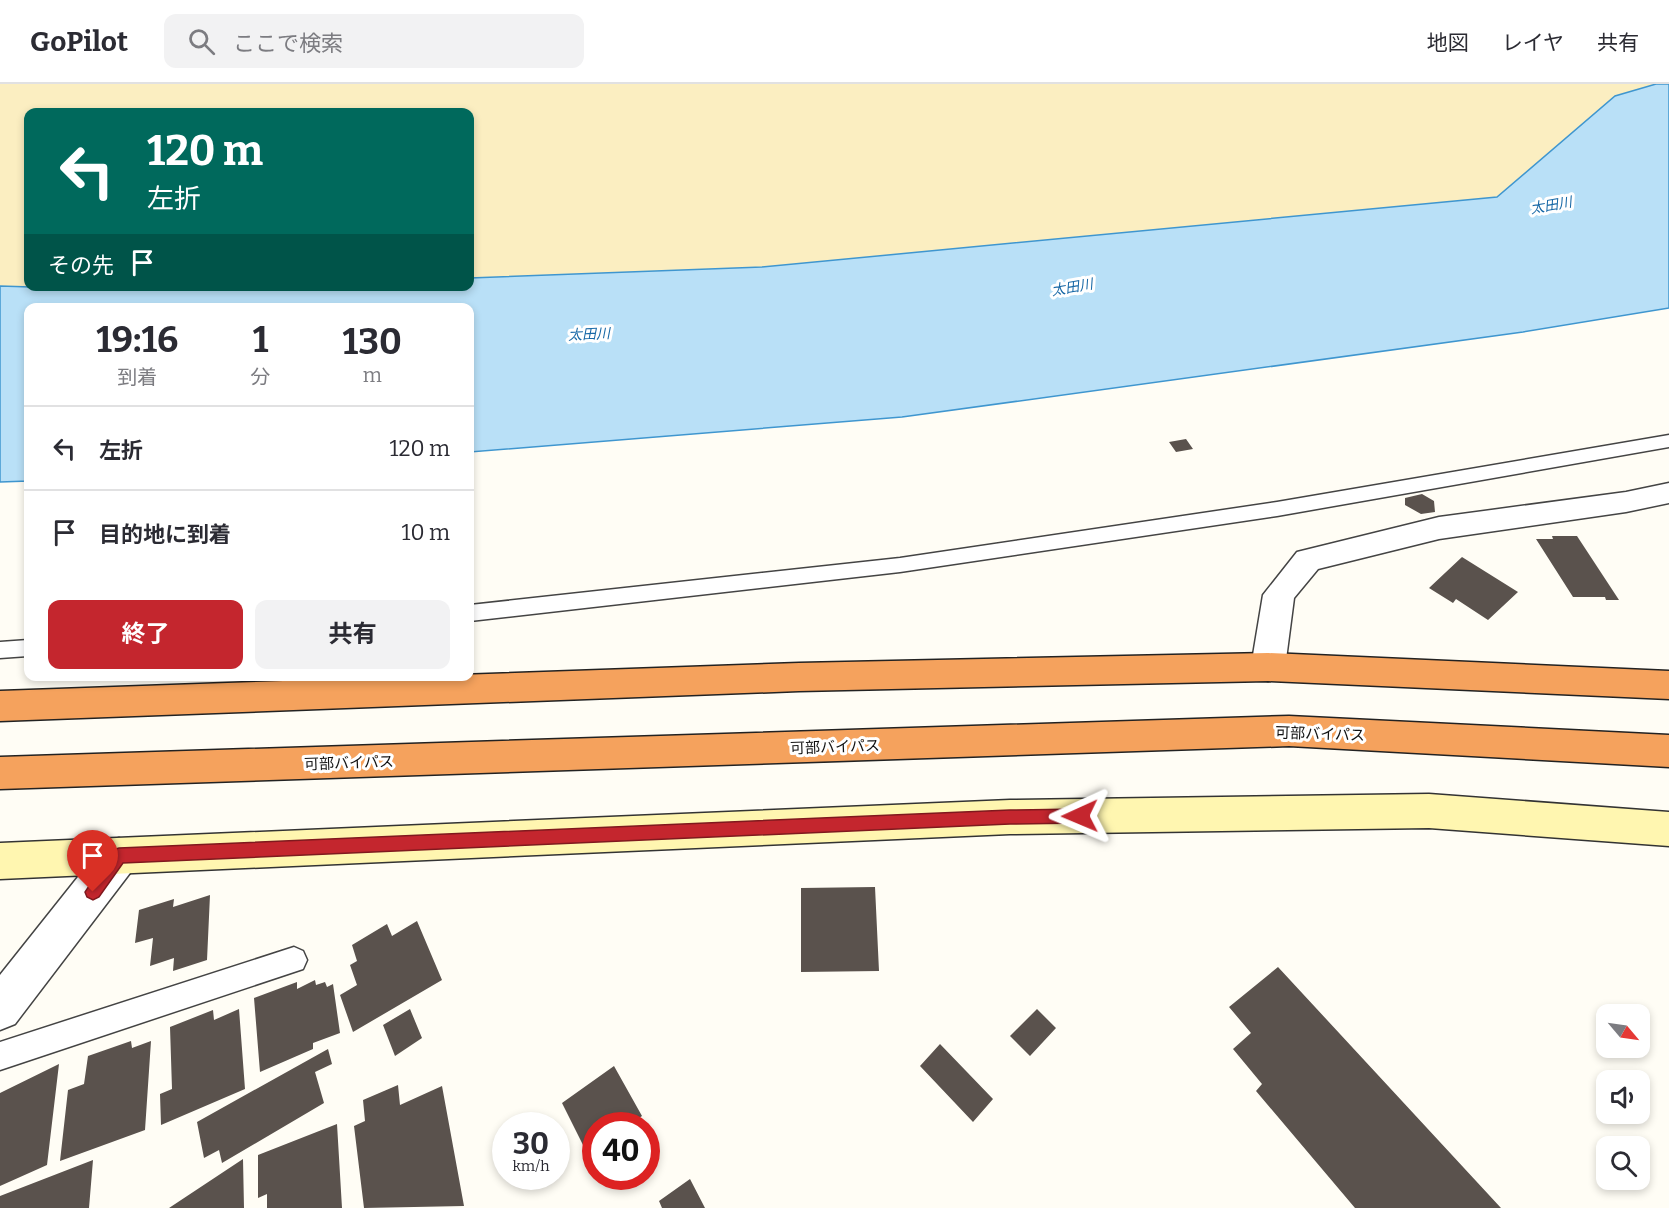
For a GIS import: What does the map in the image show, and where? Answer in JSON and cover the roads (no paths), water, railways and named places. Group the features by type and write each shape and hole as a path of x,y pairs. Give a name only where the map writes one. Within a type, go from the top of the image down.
{"highway":[{"path":"0,706 799,677 1268,667 1669,685"},
{"name":"可部バイパス","path":"0,773 1289,731 1669,752"}],"street":[{"path":"1268,667 1279,595 1308,560 1439,528 1626,502 1669,493"},
{"path":"0,861 1010,817 1429,811 1669,829"},
{"path":"0,1009 93,892 119,855"}],"lane":[{"path":"474,613 912,563 1277,509 1669,441"},
{"path":"0,650 24,648"},
{"path":"0,1056 294,960"}],"water":[{"name":"太田川","path":"1656,84 1669,84 1669,308 1523,332 902,417 474,452 474,303 24,303 24,481 0,482 0,286 24,287 24,291 474,291 474,278 762,267 1497,197 1615,96"}]}
